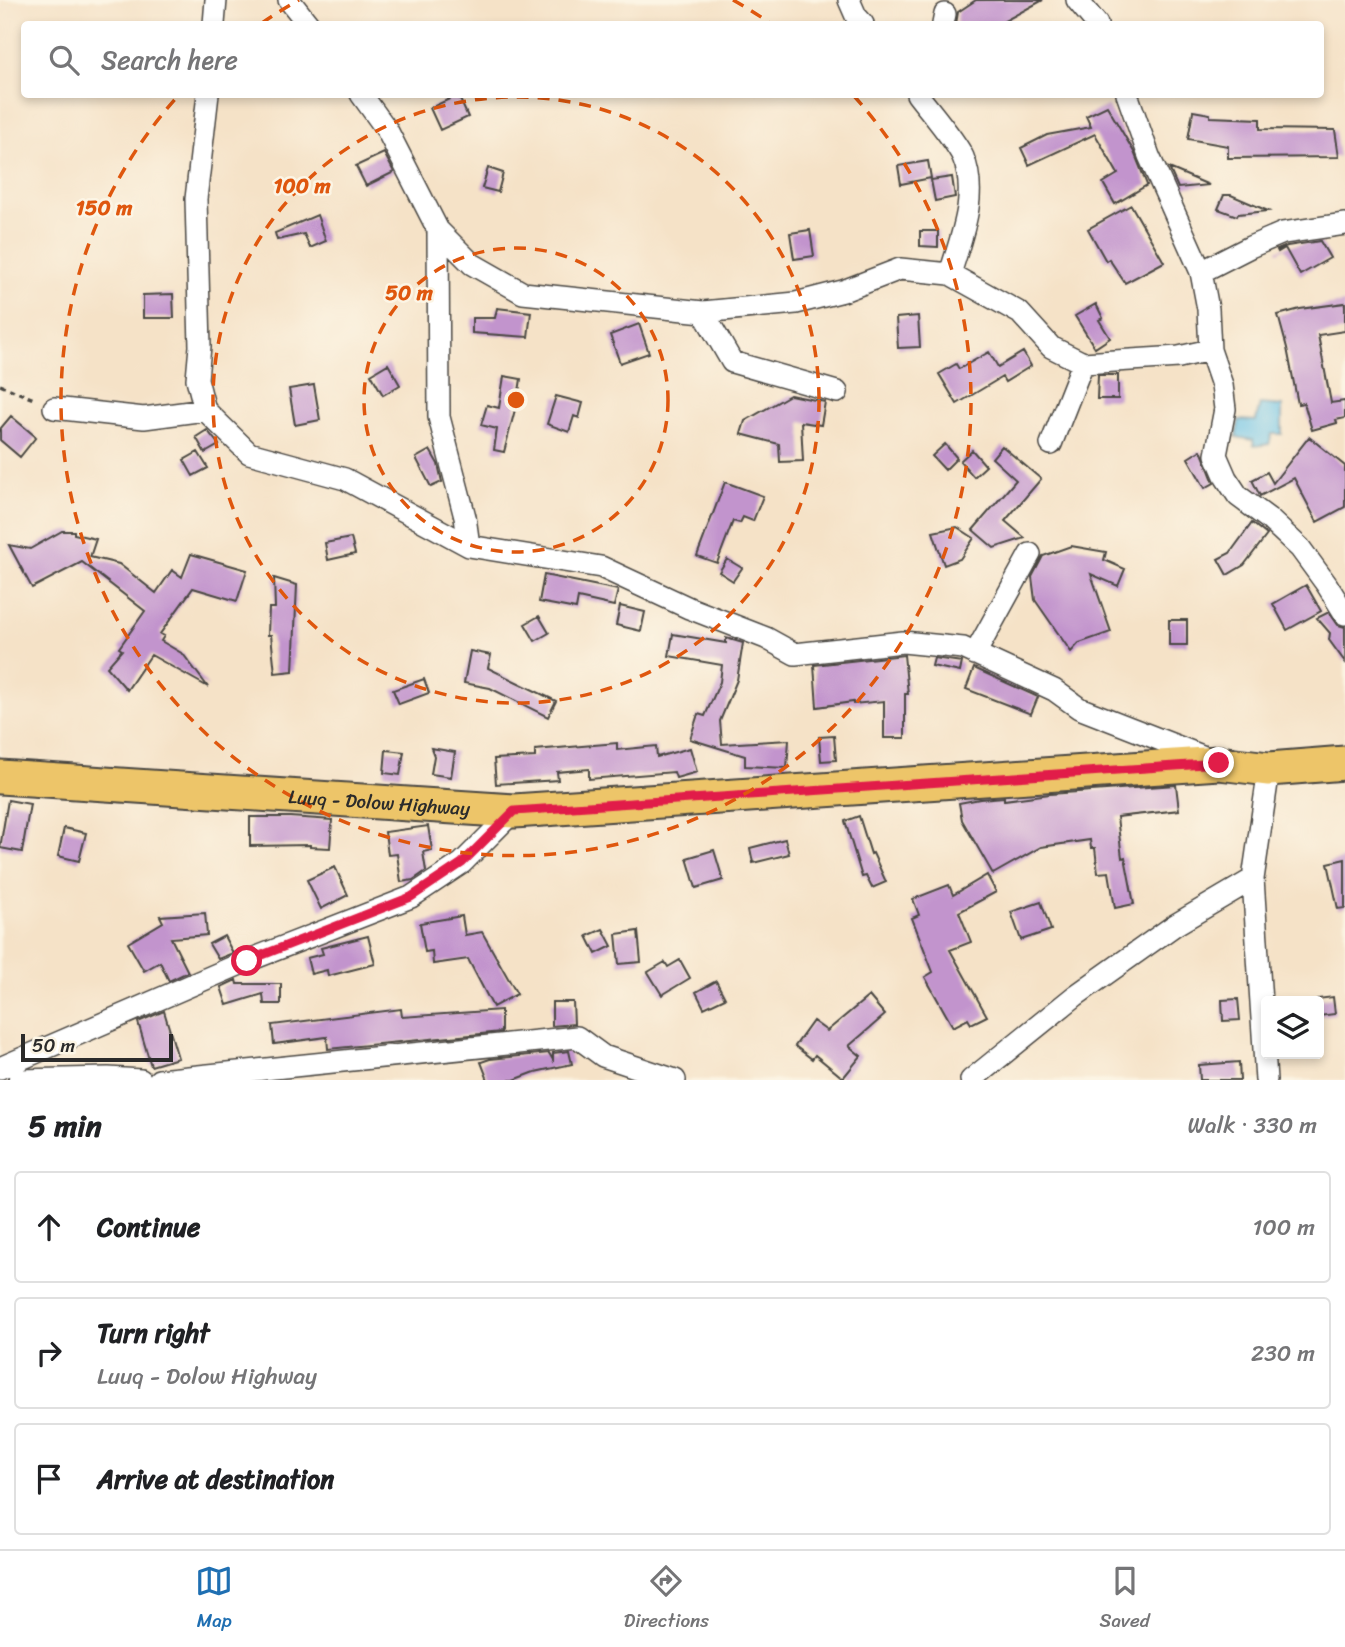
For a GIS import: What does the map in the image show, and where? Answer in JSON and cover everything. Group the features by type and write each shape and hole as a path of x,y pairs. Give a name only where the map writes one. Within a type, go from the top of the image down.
{"main road":[{"name":"Luuq - Dolow Highway","path":"5,774 514,811 1219,763 1269,769 1345,763"}],"street":[{"path":"214,21 216,0"},
{"path":"289,0 306,21"},
{"path":"849,0 860,21"},
{"path":"1077,0 1094,21"},
{"path":"208,98 196,199 200,346 197,379 205,410 249,453 345,479 469,546 601,567 689,608 766,638 795,654 903,642 963,648 1054,690 1079,708 1219,763"},
{"path":"364,98 387,130 438,230 472,264 523,293 703,312 796,303 843,291 900,269 950,274 1020,313 1051,347 1083,363 1179,357 1210,349"},
{"path":"1128,98 1149,156 1202,272 1208,309 1210,349 1222,385 1225,409 1216,456 1238,496 1269,519 1336,581 1345,614"},
{"path":"932,104 963,156 969,186 969,207 950,274"},
{"path":"1202,272 1283,233 1345,224"},
{"path":"438,230 439,417 465,517 469,546"},
{"path":"703,312 732,362 837,393"},
{"path":"1051,444 1083,363"},
{"path":"54,408 144,418 205,410"},
{"path":"975,654 1030,554"},
{"path":"1266,1080 1253,879 1269,769"},
{"path":"0,1068 247,961 411,897 462,863 514,811"},
{"path":"971,1080 1075,996 1175,925 1253,879"},
{"path":"159,1080 577,1037 603,1056 675,1080"},
{"path":"19,1080 141,1080"}],"path":[{"path":"0,385 54,408"}],"water":[{"path":"1260,404 1282,406 1282,434 1272,434 1269,444 1254,446 1253,440 1236,437 1239,420 1256,421"}],"building":[{"path":"976,0 1043,0 1004,21 956,21 958,12"},
{"path":"452,98 459,98 468,117 440,130 430,108"},
{"path":"1107,106 1134,152 1147,185 1115,204 1103,183 1118,174 1095,134 1029,165 1021,148 1047,135 1091,127 1086,116"},
{"path":"1193,111 1210,114 1210,117 1260,119 1260,129 1335,130 1339,157 1228,158 1228,146 1188,139"},
{"path":"384,153 394,172 366,186 356,166"},
{"path":"928,161 931,178 901,184 898,166"},
{"path":"488,168 503,173 498,192 482,188"},
{"path":"1169,168 1209,185 1178,188"},
{"path":"952,177 955,197 935,201 931,180"},
{"path":"1224,195 1231,195 1268,211 1237,216 1218,209"},
{"path":"1131,205 1164,262 1125,283 1109,259 1106,261 1088,229"},
{"path":"317,215 326,241 310,248 304,234 277,240 275,233"},
{"path":"810,230 814,256 794,259 790,233"},
{"path":"920,231 938,231 938,247 920,246"},
{"path":"1320,241 1330,258 1300,275 1285,248 1278,252 1277,250 1287,246"},
{"path":"173,294 174,318 143,318 143,295"},
{"path":"1345,303 1345,331 1318,335 1331,403 1345,401 1345,418 1312,430 1304,403 1298,404 1278,315"},
{"path":"1096,304 1103,318 1099,320 1110,338 1095,348 1075,316"},
{"path":"497,308 531,312 528,337 472,333 472,318 495,318"},
{"path":"918,316 920,347 898,348 896,318"},
{"path":"639,324 649,353 620,363 610,335"},
{"path":"989,352 998,367 1023,352 1031,366 1005,382 1002,377 957,404 939,374 956,364 959,369"},
{"path":"388,364 400,385 383,395 371,374"},
{"path":"1098,375 1118,375 1118,399 1097,399"},
{"path":"504,376 521,379 504,452 494,450 497,429 481,425 487,405 499,408"},
{"path":"314,385 320,420 295,425 289,389"},
{"path":"790,395 825,402 821,425 801,422 803,461 780,462 779,444 741,434 745,421"},
{"path":"556,396 583,403 579,418 574,416 569,432 547,424"},
{"path":"11,416 36,437 20,457 0,440 0,429"},
{"path":"207,430 219,445 205,453 196,437"},
{"path":"1309,437 1345,466 1345,507 1317,522 1294,478 1260,496 1252,480 1267,472 1273,483"},
{"path":"945,444 957,458 945,470 932,456"},
{"path":"1002,446 1041,479 1005,521 1025,538 994,548 973,530 1016,480 992,458"},
{"path":"430,450 438,464 442,482 431,487 416,458"},
{"path":"972,450 986,466 974,477 960,461"},
{"path":"1201,450 1214,483 1205,488 1188,458"},
{"path":"198,452 208,468 193,476 184,460"},
{"path":"725,482 763,496 753,521 743,517 740,523 733,521 717,563 697,556"},
{"path":"1252,523 1267,535 1244,565 1227,575 1218,559 1230,553"},
{"path":"957,527 974,538 960,559 944,565 933,532"},
{"path":"62,531 74,531 74,534 96,539 90,557 119,564 156,593 172,570 182,577 191,554 247,570 237,601 193,588 160,634 164,636 161,641 183,654 208,687 151,655 127,690 107,667 122,650 119,648 145,611 82,562 32,588 9,545 30,549"},
{"path":"351,538 355,554 328,560 325,543"},
{"path":"1071,546 1106,552 1104,560 1125,569 1118,586 1091,574 1111,632 1079,643 1071,652 1035,600 1032,577 1043,556"},
{"path":"727,559 742,568 733,581 719,572"},
{"path":"544,575 618,590 614,606 578,598 576,609 539,602"},
{"path":"274,578 297,585 293,671 275,673 271,635 268,635 269,608 275,608"},
{"path":"1306,585 1321,611 1287,630 1273,604"},
{"path":"620,606 645,612 641,631 616,625"},
{"path":"1329,612 1338,625 1345,627 1345,662 1329,640 1330,633 1317,618"},
{"path":"539,616 549,633 535,641 525,624"},
{"path":"1169,620 1187,620 1187,645 1169,645"},
{"path":"673,634 726,643 726,638 743,643 737,680 720,721 722,744 789,740 787,768 745,766 745,756 690,739 698,714 705,716 720,682 722,665 669,656"},
{"path":"470,651 491,655 488,668 556,701 548,717 490,688 464,683"},
{"path":"904,655 908,694 905,694 905,738 884,738 884,701 817,707 814,665"},
{"path":"934,658 962,662 960,672 932,666"},
{"path":"974,668 1038,697 1031,714 966,689"},
{"path":"424,679 429,693 399,704 393,690"},
{"path":"834,736 836,760 821,761 819,737"},
{"path":"617,743 617,750 656,746 657,757 690,748 697,772 676,778 674,772 589,779 589,769 557,772 558,780 496,784 494,759 535,757 535,750"},
{"path":"431,748 455,752 451,777 431,774 434,756"},
{"path":"386,750 404,752 400,775 384,773"},
{"path":"1176,785 1179,810 1117,817 1122,858 1125,857 1134,904 1115,908 1109,872 1098,873 1095,848 1091,848 1090,840 1041,847 993,874 962,820 959,803 1004,797 1004,800"},
{"path":"8,800 30,804 22,852 0,848"},
{"path":"859,816 871,854 873,853 886,882 872,888 866,876 862,877 845,821"},
{"path":"250,817 332,820 330,848 310,845 250,846"},
{"path":"428,826 432,850 423,852 426,871 413,880 401,882 397,854 388,855 385,832"},
{"path":"64,828 86,833 79,861 58,856"},
{"path":"785,839 789,854 753,863 750,848"},
{"path":"714,850 723,880 696,888 687,858"},
{"path":"1345,859 1345,908 1338,909 1328,863"},
{"path":"335,867 348,895 321,909 307,880"},
{"path":"987,875 996,892 959,912 971,942 950,950 987,1016 971,1024 968,1019 953,1027 925,977 933,972 912,918 919,915 913,899 949,885 953,895"},
{"path":"1041,902 1051,930 1021,940 1011,912"},
{"path":"205,913 207,935 171,938 188,972 169,981 160,962 144,971 128,943 163,922 160,916"},
{"path":"462,916 465,935 482,932 517,994 493,1007 468,959 433,964 432,951 425,952 420,923"},
{"path":"603,929 612,946 596,954 587,936"},
{"path":"638,931 641,962 619,964 616,934"},
{"path":"224,936 233,953 218,959 209,944"},
{"path":"368,936 375,964 328,976 327,970 311,974 307,958 323,954 321,948"},
{"path":"680,960 690,978 662,995 648,972 665,962 668,967"},
{"path":"236,980 237,984 281,984 281,1004 264,1004 263,994 227,1005 221,987"},
{"path":"716,981 725,998 704,1008 696,992"},
{"path":"869,996 885,1015 849,1046 861,1056 843,1078 815,1055 812,1059 795,1046 813,1021 827,1031"},
{"path":"1333,997 1335,1014 1324,1015 1324,998"},
{"path":"1238,999 1240,1020 1223,1021 1222,1000"},
{"path":"552,1002 573,1002 574,1024 552,1026"},
{"path":"401,1009 402,1017 501,1010 501,1032 328,1049 327,1037 274,1044 272,1025"},
{"path":"164,1011 178,1058 151,1066 138,1022"},
{"path":"569,1051 572,1064 535,1072 514,1080 488,1080 481,1062 549,1053 553,1060 553,1053"},
{"path":"1239,1062 1240,1080 1200,1080 1199,1065"}],"route":[{"path":"247,961 411,897 462,863 514,811 1219,763"}]}
